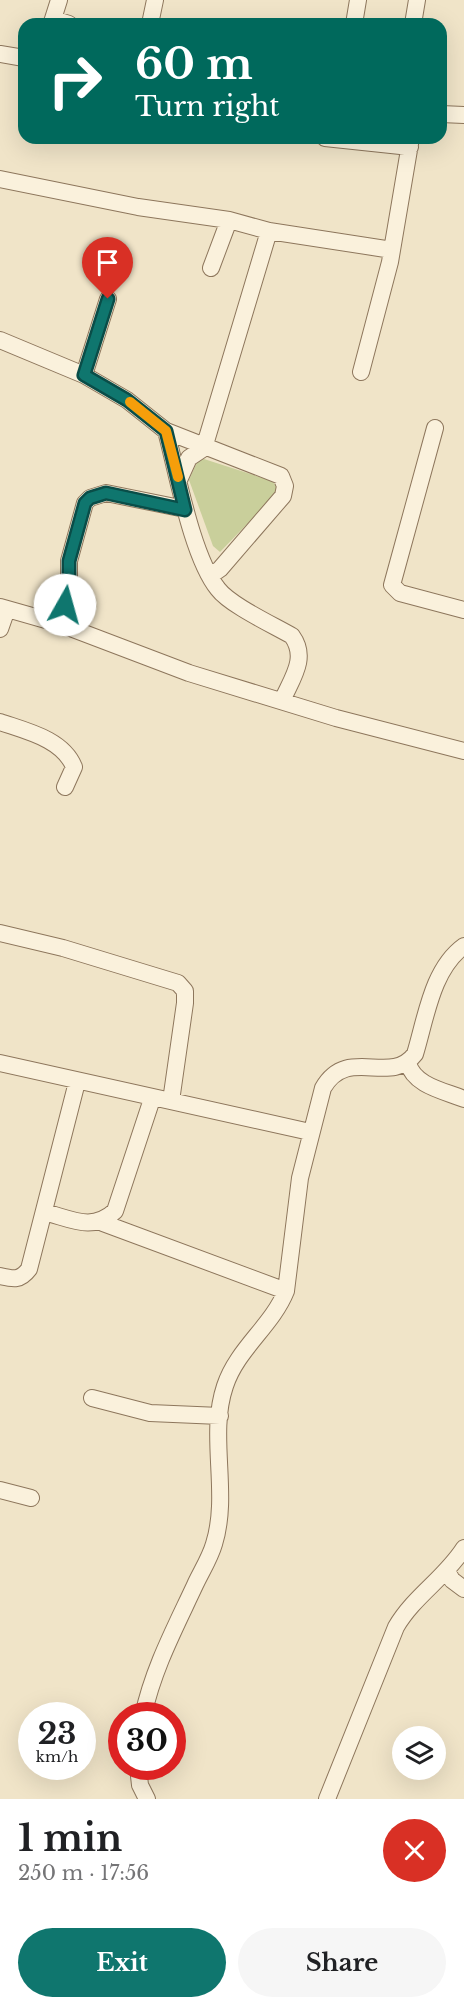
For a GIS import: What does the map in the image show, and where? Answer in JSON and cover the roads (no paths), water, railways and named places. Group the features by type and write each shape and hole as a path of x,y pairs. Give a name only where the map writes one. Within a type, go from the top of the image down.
{"street":[{"path":"58,18 59,0"},
{"path":"151,18 155,0"},
{"path":"355,18 358,0"},
{"path":"414,18 417,0"},
{"path":"0,54 18,57"},
{"path":"447,114 464,115"},
{"path":"361,372 392,250 410,144"},
{"path":"0,179 138,207 229,220 269,231 392,250"},
{"path":"212,268 229,220"},
{"path":"179,480 189,459 204,448 269,231"},
{"path":"84,375 108,299"},
{"path":"0,340 84,375 127,400 166,431 204,448 277,473 285,486 280,500 220,569 210,576"},
{"path":"435,428 392,585 399,593 464,610"},
{"path":"166,431 185,510 210,576 218,590 292,636 299,646 301,655 282,701"},
{"path":"60,624 69,584 69,561 83,511 90,498 106,493 185,510"},
{"path":"0,629 3,608 60,624 189,673 464,751"},
{"path":"0,722 46,739 62,749 70,757 74,767 65,787"},
{"path":"0,933 63,948 178,983 185,991 185,1003 171,1101"},
{"path":"147,1702 157,1665 214,1544 219,1514 221,1401 230,1374 240,1357 281,1305 286,1291 300,1179 310,1132 323,1088 331,1075 352,1067 399,1067 408,1063 415,1054 440,975 453,954 464,946"},
{"path":"0,1063 152,1099 171,1101 310,1132"},
{"path":"408,1063 414,1076 421,1082 464,1099"},
{"path":"0,1276 16,1280 24,1276 29,1269 77,1082"},
{"path":"103,1223 116,1211 125,1189 152,1099"},
{"path":"44,1212 87,1223 103,1223 286,1291"},
{"path":"92,1398 150,1413 220,1416"},
{"path":"0,1490 32,1498"},
{"path":"327,1799 396,1627 412,1603 447,1571 464,1548"},
{"path":"447,1571 452,1580 464,1589"},
{"path":"139,1780 147,1799"}]}
